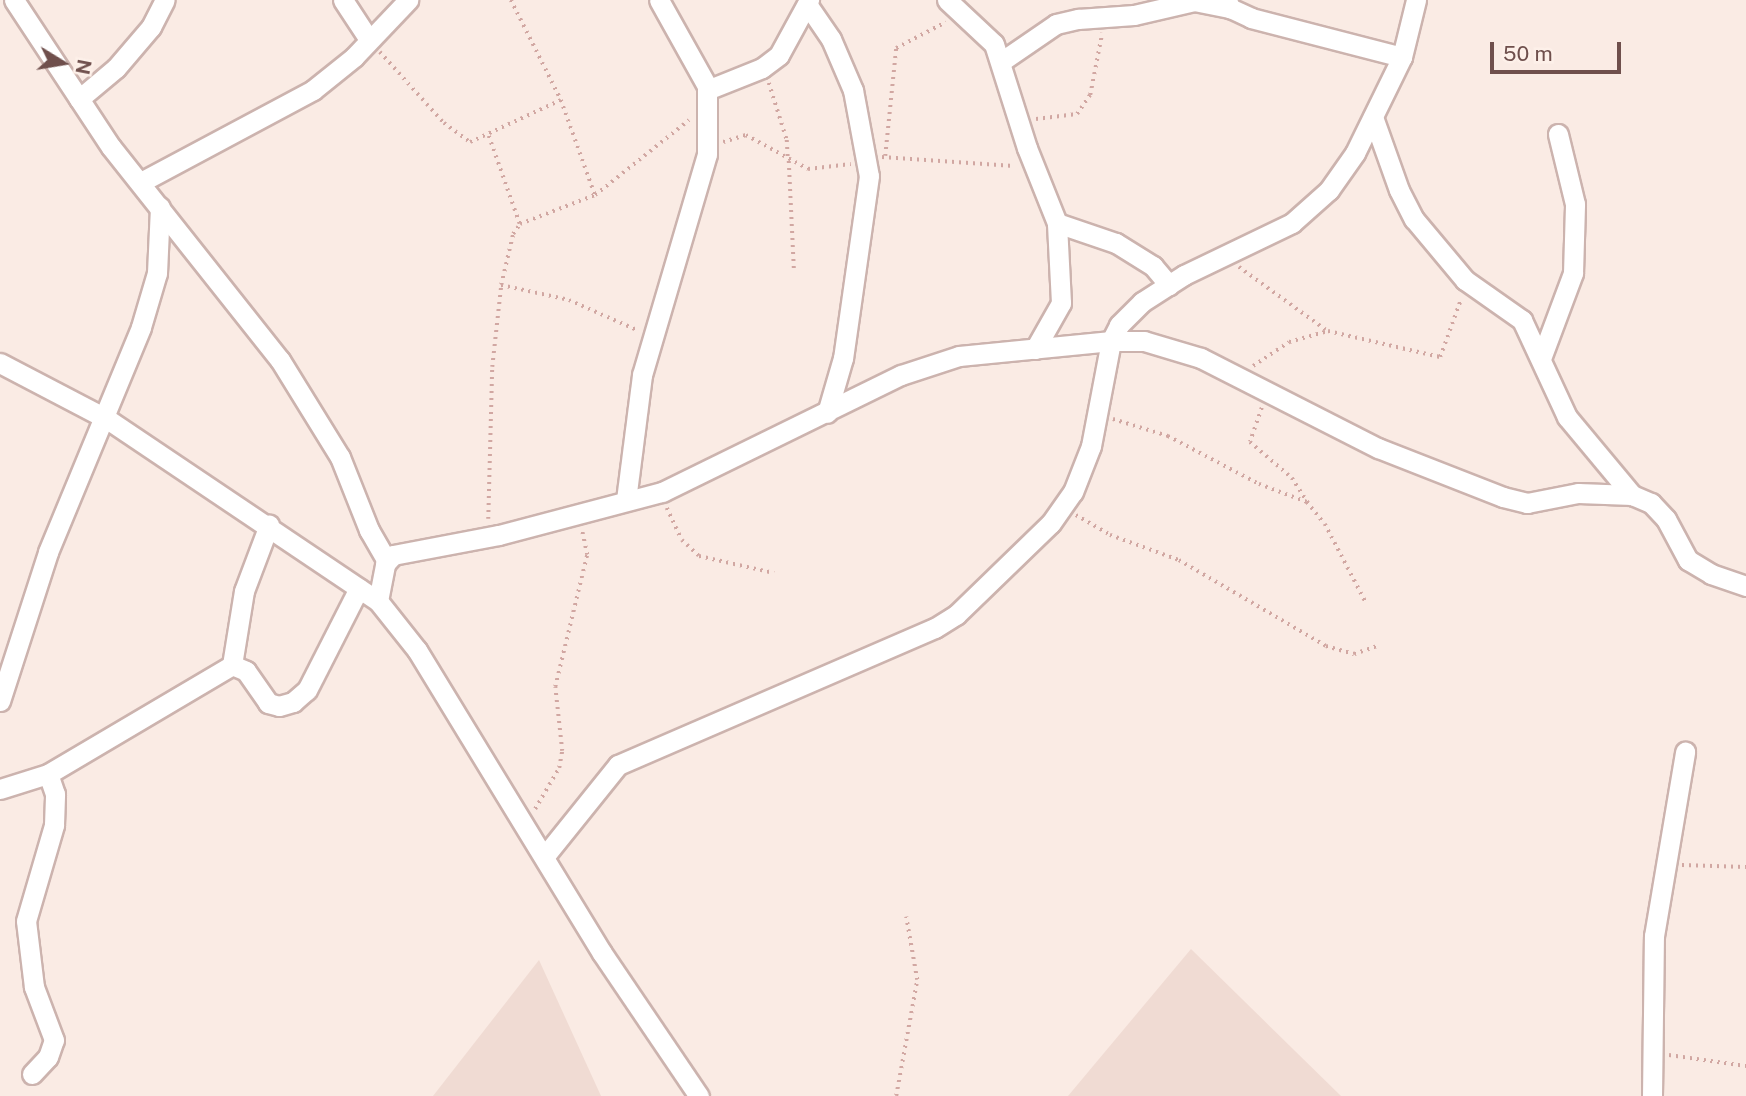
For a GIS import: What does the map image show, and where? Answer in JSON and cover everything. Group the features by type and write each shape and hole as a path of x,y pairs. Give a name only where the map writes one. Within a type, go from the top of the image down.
{"street":[{"path":"14,0 79,99 160,207 235,298 310,406 340,457 369,530 386,560 378,601"},
{"path":"79,99 116,68 151,27 165,0"},
{"path":"344,0 368,38"},
{"path":"141,182 313,90 354,57 368,38 408,0"},
{"path":"626,500 651,337 684,240 708,147 707,98 699,66 659,0"},
{"path":"947,0 994,44 1002,61 1033,166 1057,223 1061,303 1035,349"},
{"path":"544,857 618,765 935,628 956,615 1051,523 1063,506 1086,457 1098,414 1111,341 1131,311 1169,285 1292,223 1329,190 1373,117 1402,57 1416,0"},
{"path":"1002,61 1056,24 1135,15 1194,1 1228,4 1251,19 1402,57"},
{"path":"707,98 762,68 779,55 808,2"},
{"path":"808,2 844,64 877,159 843,358 827,413"},
{"path":"1373,117 1405,204 1465,280 1521,320 1542,356 1567,417 1632,495"},
{"path":"1542,356 1573,273 1575,204 1558,134"},
{"path":"0,701 48,552 107,419 157,273 160,207"},
{"path":"1057,223 1116,243 1153,266 1169,285"},
{"path":"386,560 403,552 488,537 662,492 901,375 959,356 1111,341 1144,341 1176,348 1378,447 1503,497 1527,503 1578,493 1632,495 1651,503 1666,519 1688,559 1711,574 1743,588"},
{"path":"0,363 107,419 269,524 378,601 417,650 524,827 699,1096"},
{"path":"232,665 244,591 269,524"},
{"path":"232,665 246,671 268,704 279,706 293,702 307,690 359,588"},
{"path":"0,789 48,774 232,665"},
{"path":"1653,1096 1653,950 1664,862 1685,752"},
{"path":"32,1074 48,1057 54,1040 34,987 26,921 54,825 55,794 48,774"}],"path":[{"path":"511,0 561,100 595,195"},
{"path":"877,159 896,48 963,14"},
{"path":"1018,119 1056,120 1077,114 1090,95 1105,17"},
{"path":"368,38 412,91 462,138 470,142 489,136 561,100"},
{"path":"762,68 787,140 794,269"},
{"path":"488,537 492,367 501,285 508,250 520,224 595,195 707,98"},
{"path":"708,147 746,135 808,169 877,159 1033,166"},
{"path":"489,136 520,224"},
{"path":"1227,255 1256,283 1328,331 1440,357 1454,326 1465,280"},
{"path":"501,285 569,300 651,337"},
{"path":"1238,378 1289,342 1328,331"},
{"path":"1269,393 1250,442 1292,478 1325,524 1365,601"},
{"path":"1098,414 1167,436 1259,484 1308,503"},
{"path":"662,492 681,540 699,556 774,573"},
{"path":"1063,506 1110,535 1179,560 1326,646 1354,654 1377,646"},
{"path":"524,827 551,784 560,760 555,687 587,555 575,513"},
{"path":"1664,862 1746,867"},
{"path":"896,1096 917,980 905,917"},
{"path":"1657,1055 1746,1066"}],"shaded area":[{"path":"1191,949 1341,1096 1068,1096"},
{"path":"539,960 601,1096 433,1096"}]}
